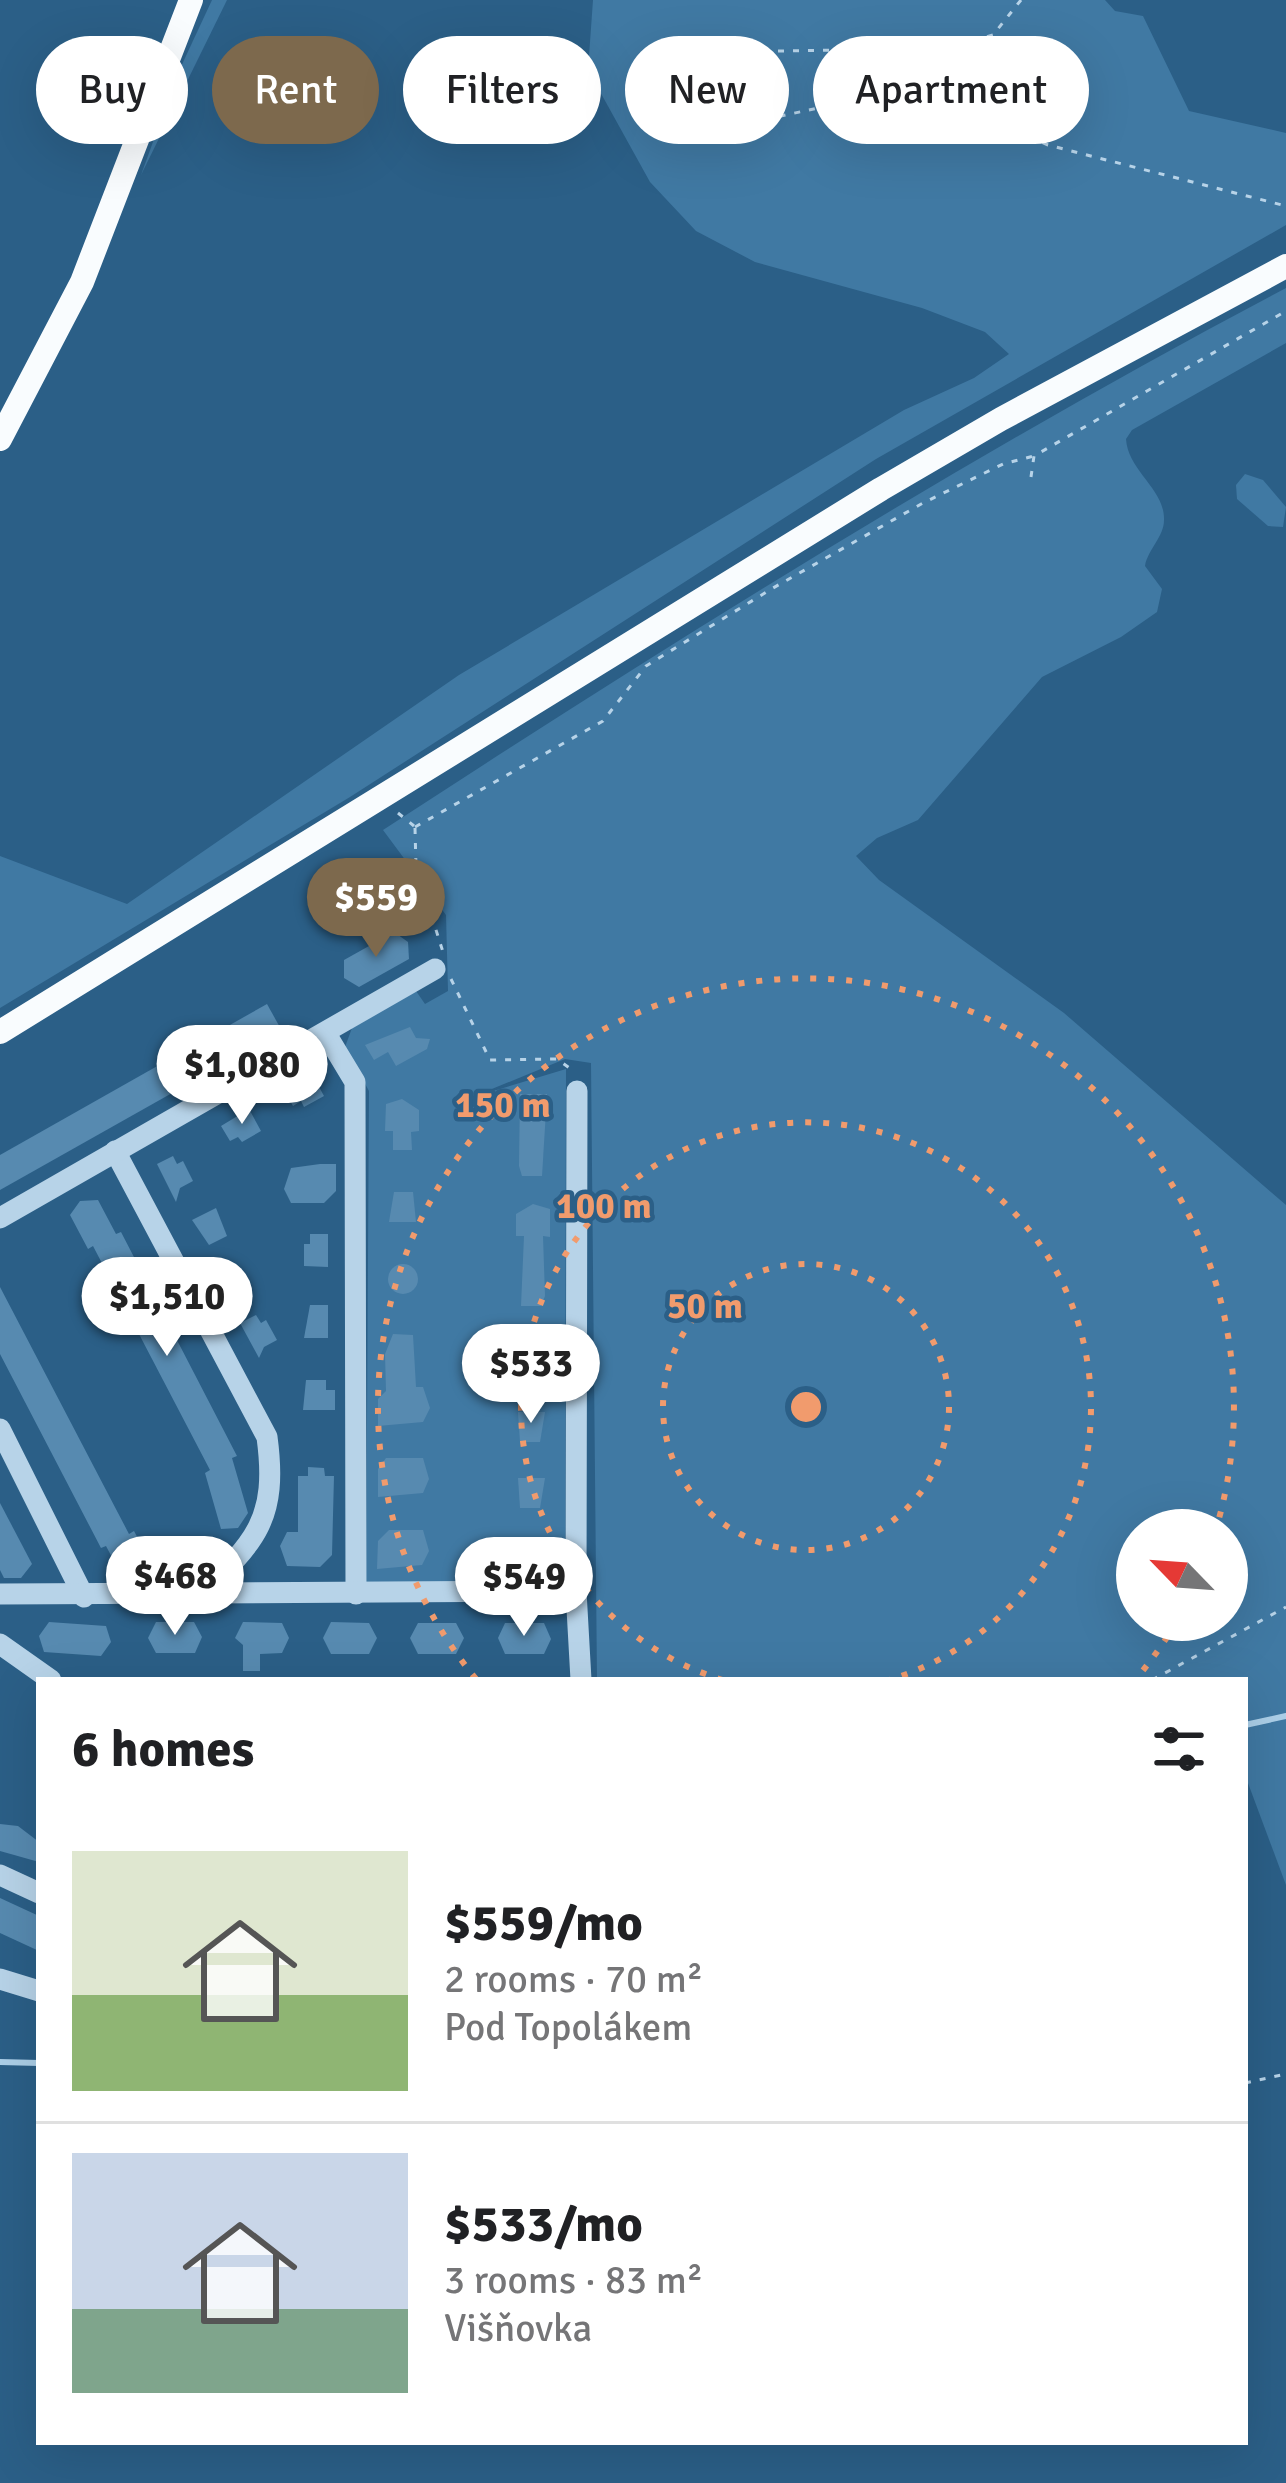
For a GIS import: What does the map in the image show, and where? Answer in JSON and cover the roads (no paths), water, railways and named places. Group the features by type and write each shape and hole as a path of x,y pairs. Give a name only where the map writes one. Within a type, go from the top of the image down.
{"main road":[{"path":"0,439 90,264 191,0"},
{"path":"0,1032 1000,418 1286,266"}],"street":[{"path":"0,1218 435,969"},
{"path":"326,1034 355,1082 356,1594"},
{"path":"577,1091 576,1591 581,1677"},
{"path":"115,1151 267,1437 273,1480 254,1542 200,1595"},
{"path":"0,1429 84,1598"},
{"path":"0,1594 84,1598 576,1591"},
{"path":"0,1644 47,1677"},
{"path":"0,1875 36,1892"},
{"path":"0,1978 36,1990"}],"waterway":[{"path":"1248,1724 1286,1716"},
{"path":"0,2062 36,2063"}]}
